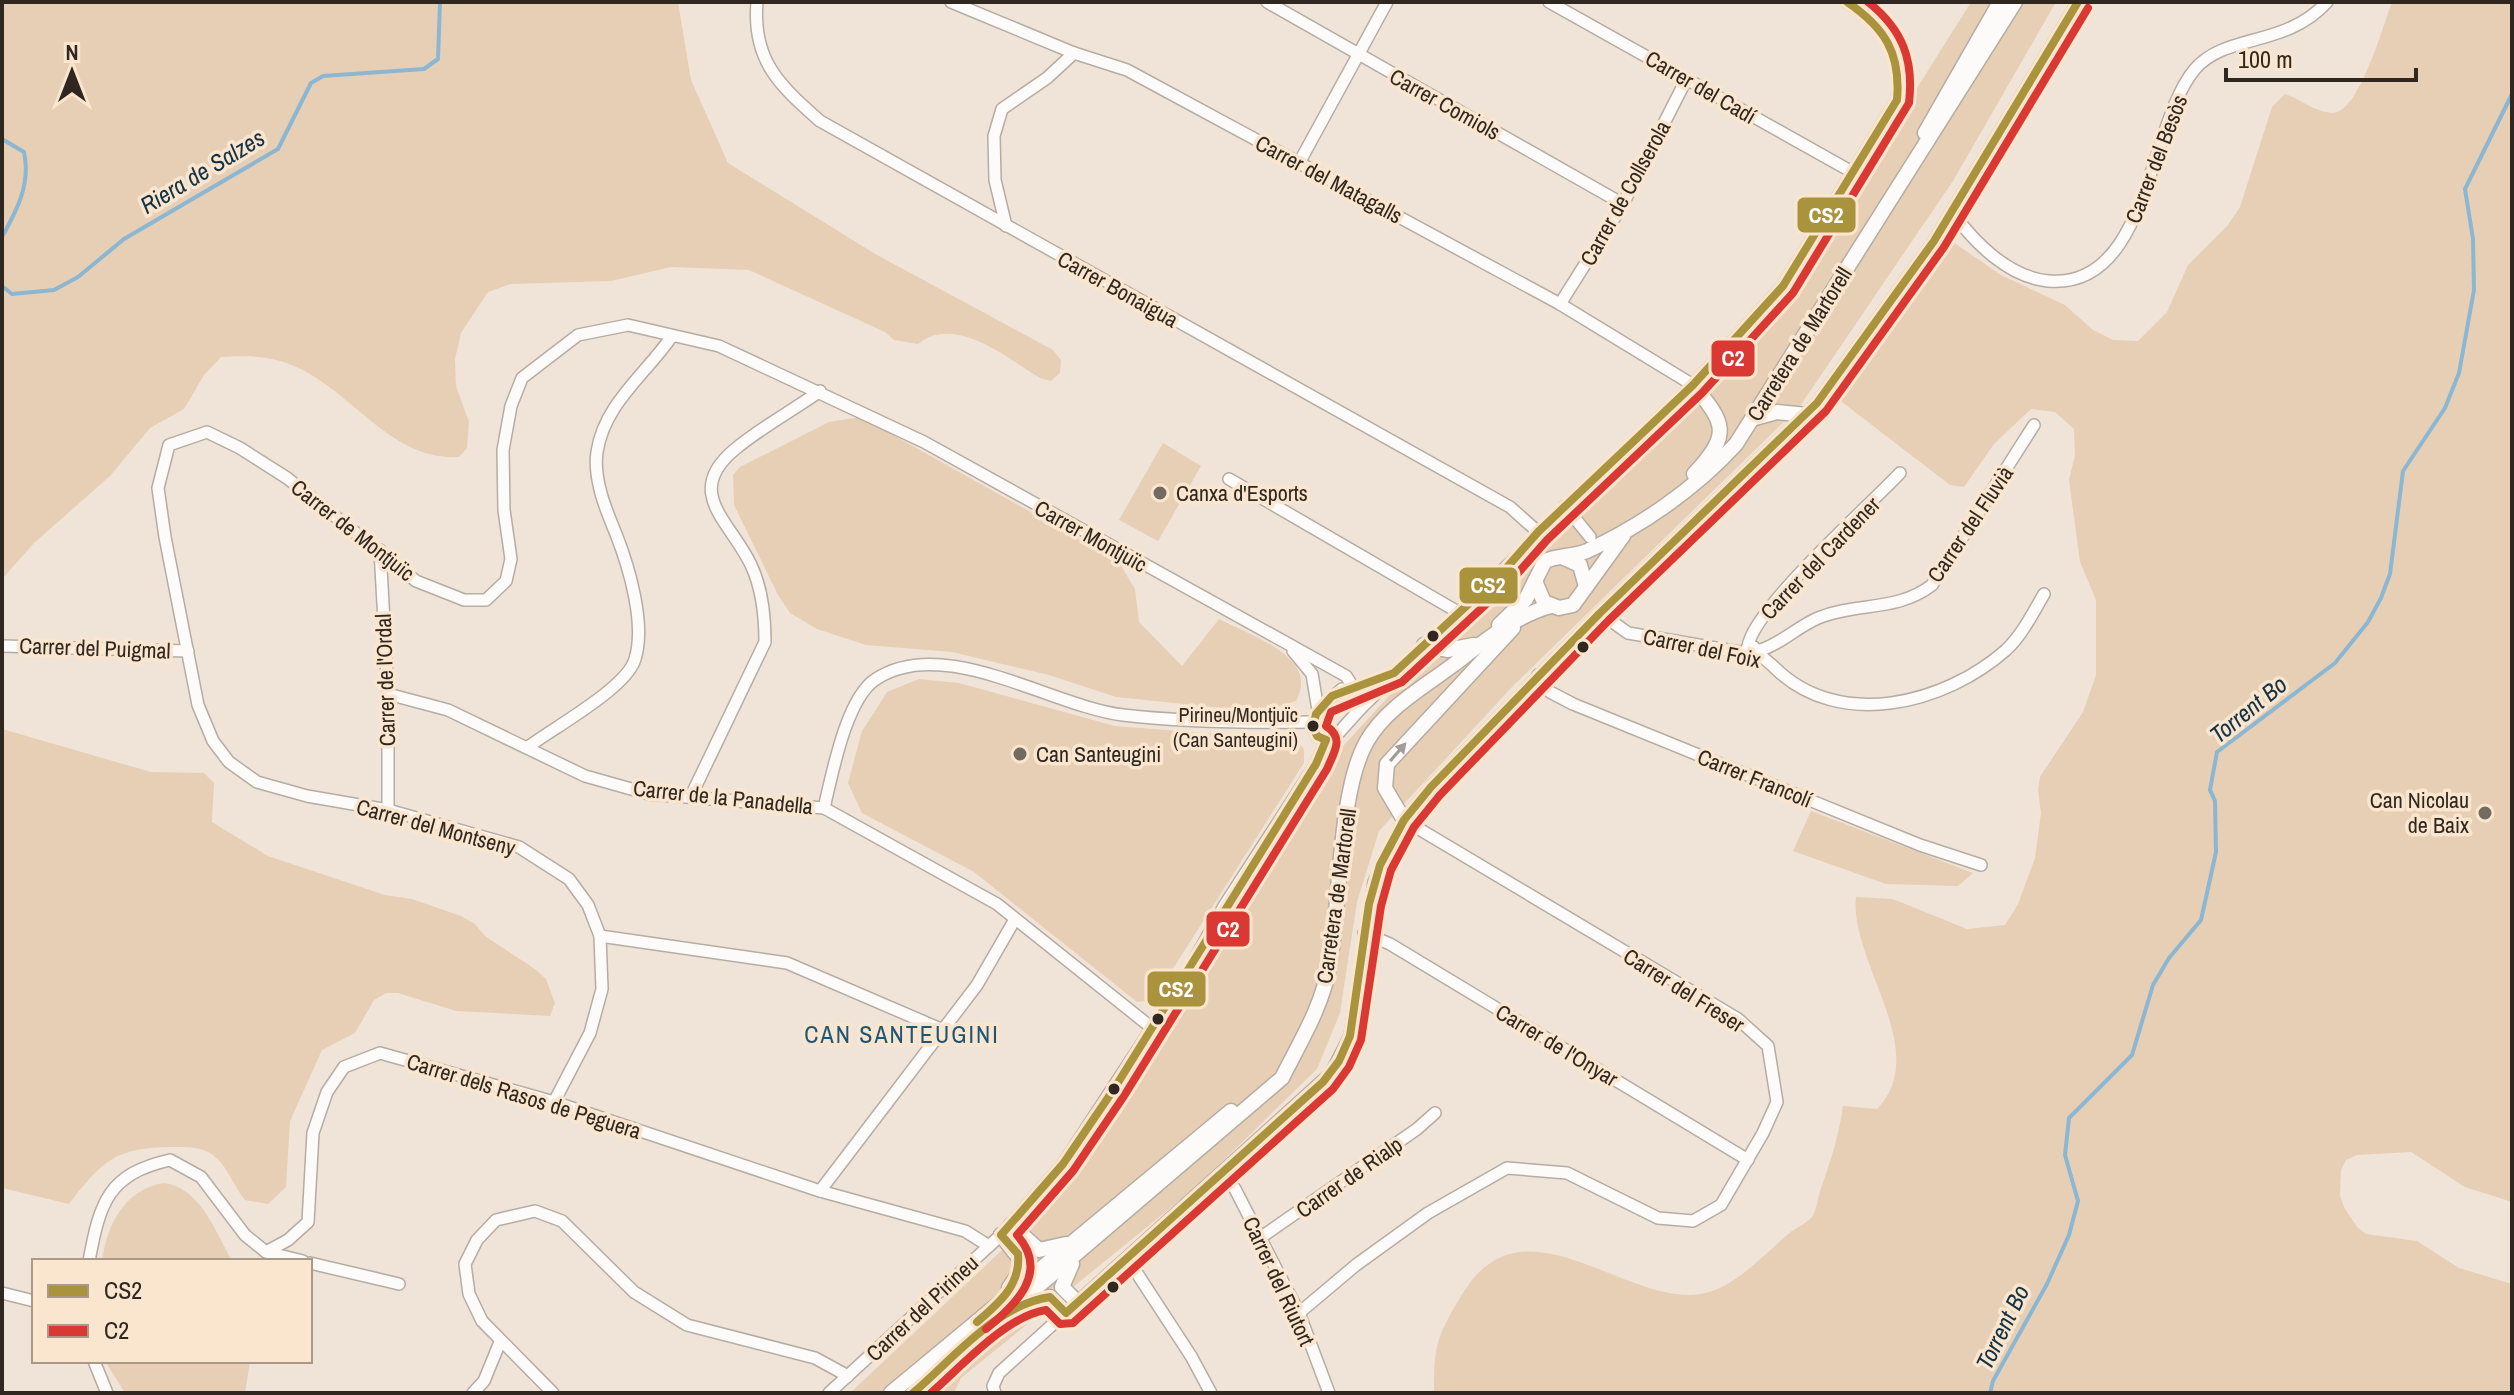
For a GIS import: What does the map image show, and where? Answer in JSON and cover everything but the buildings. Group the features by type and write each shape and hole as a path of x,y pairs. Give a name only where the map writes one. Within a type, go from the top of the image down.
{"main road":[{"path":"1901,180 1945,94 2000,2"},
{"name":"Carretera de Martorell","path":"1625,533 1713,468 1755,418 2015,2"},
{"path":"1670,500 1712,454 1721,436 1719,418 1693,385"},
{"path":"1755,418 1777,412 1807,415"},
{"path":"1424,645 1447,650 1482,643 1519,607 1545,561 1581,554 1625,533"},
{"path":"1535,581 1538,595 1551,606 1573,605 1625,533"},
{"path":"1562,556 1580,565 1586,587"},
{"name":"Carretera de Martorell","path":"913,1393 1007,1305 1076,1256 1282,1078 1311,1022 1327,980 1350,794 1362,750 1372,733 1393,711 1482,643 1551,606"},
{"path":"1404,820 1385,788 1387,764 1518,622"},
{"path":"891,1393 1007,1305 1101,1218 1294,1055"},
{"path":"1072,1308 1046,1280 1049,1268 1088,1237 1101,1218"},
{"path":"1006,1230 1039,1250 1058,1248 1077,1239"},
{"path":"1006,1230 1020,1264 1007,1305"},
{"path":"1007,1305 1056,1292 1076,1256"}],"street":[{"name":"Carrer Bonaigua","path":"757,2 755,33 779,85 820,121 1510,507 1538,532"},
{"name":"Carrer del Matagalls","path":"951,2 1074,53 1127,70 1560,304 1693,385"},
{"name":"Carrer Comiols","path":"1267,2 1623,204"},
{"path":"1299,163 1387,2"},
{"name":"Carrer del Cadí","path":"1549,2 1854,173"},
{"path":"1847,2 1858,6"},
{"path":"995,1393 993,1386 999,1373 1308,1096 1339,1061 1350,1036 1364,933 1377,873 1404,820 1431,787 1538,675 1807,415 1907,281 2078,2"},
{"name":"Carrer del Besòs","path":"1952,212 1985,249 2026,275 2057,281 2086,272 2112,253 2130,229 2168,125 2196,68 2232,47 2296,29 2327,2"},
{"name":"Carrer del Pirineu","path":"829,1393 1006,1230 1063,1164 1152,1028 1316,764 1326,740 1334,738 1394,673 1502,573 1538,532 1693,385 1783,286 1897,100 1900,75 1898,57 1884,29 1858,6"},
{"path":"1006,226 995,180 994,151 994,136 1002,109 1047,78 1074,53"},
{"name":"Carrer de Collserola","path":"1560,304 1623,204 1686,80"},
{"name":"Carrer de Montjuïc","path":"188,651 158,488 169,445 207,432 240,448 287,478 416,581 464,600 486,600 506,581 511,559 504,510 503,450 511,406 522,378 578,335 628,325 719,346 820,391"},
{"path":"528,747 616,685 635,660 637,609 622,551 602,500 596,454 617,403 672,336"},
{"path":"691,796 765,642 765,617 756,578 711,500 711,476 731,452 820,391"},
{"name":"Carrer Montjuïc","path":"820,391 924,442 1342,672 1352,690"},
{"name":"Carrer del Fluvià","path":"1752,651 1768,648 1792,630 1823,616 1894,605 1919,595 1932,585 2034,425"},
{"name":"Carrer del Cardener","path":"1752,651 1753,631 1768,609 1900,473"},
{"path":"1229,479 1458,612"},
{"path":"1565,506 1590,537"},
{"name":"Carrer de l'Ordal","path":"380,550 388,694 388,810"},
{"name":"Carrer del Foix","path":"1600,613 1628,633 1752,651 1796,685 1822,696 1865,705 1890,704 1939,690 1986,666 2020,634 2044,594"},
{"path":"1284,642 1312,674 1318,710 1312,722 1317,736 1326,740"},
{"name":"Carrer del Puigmal","path":"2,646 188,651"},
{"name":"Carrer del Montseny","path":"188,651 198,705 213,741 229,762 257,782 307,796 388,810 519,847 569,879 588,905 600,936 602,989 590,1033 554,1102"},
{"path":"824,808 842,738 855,708 872,681 897,667 942,664 1120,715 1258,723 1312,722"},
{"name":"Carrer del Pirineu","path":"1318,710 1338,692 1352,690 1394,673"},
{"name":"Carrer Francolí","path":"1538,675 1550,692 1573,704 1920,845 1981,865"},
{"path":"1352,690 1359,696 1361,708"},
{"name":"Carrer de la Panadella","path":"388,694 448,710 585,776 649,794 824,808 997,904 1014,921 1152,1028"},
{"name":"Carrer del Freser","path":"1299,1313 1356,1265 1428,1213 1507,1168 1567,1173 1658,1218 1693,1221 1721,1205 1777,1102 1768,1046 1738,1019 1404,820"},
{"path":"820,1191 977,985 1014,921"},
{"name":"Carrer de l'Onyar","path":"1364,933 1390,944 1748,1160"},
{"path":"600,936 787,963 943,1030"},
{"name":"Carrer dels Rasos de Peguera","path":"266,1252 288,1240 308,1222 313,1133 327,1092 344,1067 380,1053 554,1102 820,1191 965,1231 989,1246"},
{"name":"Carrer de Rialp","path":"1260,1238 1405,1138 1435,1113"},
{"path":"89,1259 105,1196 140,1167 170,1160 201,1177 245,1235 266,1252 295,1259"},
{"name":"Carrer del Riutort","path":"1223,1173 1299,1313 1329,1393"},
{"path":"553,1393 482,1321 469,1294 465,1264 477,1240 496,1220 535,1211 562,1221 634,1292 687,1325 815,1358 848,1376"},
{"path":"1127,1258 1211,1393"},
{"path":"312,1263 399,1284"},
{"path":"2,1293 32,1300"},
{"path":"473,1393 484,1381 500,1342"},
{"path":"95,1363 107,1393"}],"shaded area":[{"path":"2,2 678,2 691,80 728,163 877,255 1053,350 1061,360 1060,373 1051,381 1040,378 997,351 964,336 933,336 918,344 894,340 885,332 749,270 671,267 611,281 511,284 488,292 461,333 455,359 456,386 469,422 467,448 459,457 434,455 411,447 390,435 332,389 289,364 247,356 221,357 204,375 184,409 150,428 110,476 34,543 2,579"},
{"path":"1971,2 2056,2 1953,181 1800,406 1511,688 1379,831 1357,902 1340,1013 1317,1069 1195,1188 961,1378 954,1393 850,1393 1000,1252 1075,1174 1194,996 1324,767 1410,673 1500,583 1666,433 1779,308"},
{"path":"2392,2 2512,2 2512,1202 2465,1187 2411,1152 2357,1155 2346,1160 2341,1170 2340,1195 2357,1227 2366,1234 2417,1241 2459,1268 2512,1284 2512,1393 1434,1393 1438,1342 1453,1310 1485,1267 1511,1254 1539,1252 1569,1258 1630,1282 1691,1295 1720,1288 1733,1280 1812,1217 1843,1106 1877,1109 1892,1086 1896,1061 1893,1034 1857,922 1856,897 1893,899 1967,929 2005,925 2018,904 2035,858 2041,813 2040,777 2083,712 2096,675 2096,600 2080,562 2069,480 2075,455 2074,429 2055,412 2031,409 1994,444 1964,487 1950,485 1829,392 1950,240 2001,275 2065,305 2093,330 2113,340 2138,341 2167,312 2188,265 2227,226 2240,207 2272,107 2285,94 2326,112 2342,109 2352,99 2369,66"},
{"path":"861,417 1118,561 1135,589 1139,622 1182,666 1219,619 1263,640 1291,660 1299,672 1301,686 1296,701 1274,708 1242,710 1116,697 1049,675 952,652 866,645 817,629 790,613 734,505 733,475 740,467 829,422"},
{"name":"Canxa d'Esports","path":"1163,443 1201,466 1158,541 1119,520"},
{"path":"919,679 959,683 1115,726 1296,740 1304,749 1304,763 1153,1000 1137,1002 974,872 862,813 848,783 862,731 887,692"},
{"path":"2,729 151,772 204,773 214,783 212,822 268,856 385,895 412,899 475,924 485,936 546,979 555,1003 550,1016 456,1011 398,993 386,993 374,1000 355,1033 322,1050 290,1121 286,1187 268,1204 245,1200 227,1170 213,1155 187,1147 152,1148 123,1154 91,1177 69,1204 2,1188"},
{"path":"1811,811 1973,873 1958,886 1886,884 1793,851"},
{"path":"163,1183 187,1192 213,1224 231,1259 102,1259 108,1235 120,1211 128,1201 149,1187"},
{"path":"106,1363 250,1363 245,1393 125,1393"}],"waterway":[{"name":"Riera de Salzes","path":"2,286 12,294 54,290 78,277 124,239 278,149 311,83 323,76 424,69 438,59 440,2"},
{"name":"Torrent Bo","path":"1990,1393 1993,1381 2047,1284 2069,1235 2078,1201 2065,1155 2069,1118 2132,1055 2153,985 2169,958 2201,920 2216,852 2215,801 2210,790 2217,752 2335,663 2368,622 2381,598 2390,574 2403,471 2445,408 2459,373 2474,290 2473,239 2465,189 2512,94"},
{"name":"Riera de Salzes","path":"2,139 24,152 26,164 21,196 2,237"}],"transit line":[{"name":"CS2","path":"1326,740 1317,736 1313,727 1316,714 1332,696 1394,673 1502,573 1538,532 1693,385 1783,286 1897,100 1896,69 1888,43 1881,32 1847,2"},
{"name":"C2","path":"986,1329 1018,1298 1030,1275 1026,1249 1017,1235 1073,1171 1124,1096 1327,769 1337,740 1326,726 1331,712 1402,682 1510,582 1547,540 1702,393 1793,293 1909,103 1910,73 1904,47 1890,24 1868,2"},
{"name":"CS2","path":"913,1393 976,1335 1011,1311 1050,1297 1066,1313 1323,1082 1339,1061 1350,1036 1369,904 1380,865 1404,820 1431,787 1600,613 1817,403 1934,241 2078,2"},
{"name":"C2","path":"931,1393 1000,1332 1031,1314 1046,1310 1060,1324 1073,1323 1333,1089 1349,1067 1361,1040 1381,906 1391,870 1414,827 1440,795 1608,621 1826,411 1944,247 2088,8"},
{"name":"CS2","path":"977,1322 1007,1292 1016,1275 1018,1254 1001,1235 1063,1164 1114,1089 1316,764 1326,740"}],"place":[{"name":"Canxa d'Esports","path":"1160,493"},
{"name":"Pirineu/Montjuïc (Can Santeugini)","path":"1313,726"},
{"name":"Can Santeugini","path":"1020,754"},
{"name":"Can Nicolau de Baix","path":"2485,813"}],"district":[{"name":"CAN SANTEUGINI","path":"902,1034"}]}
